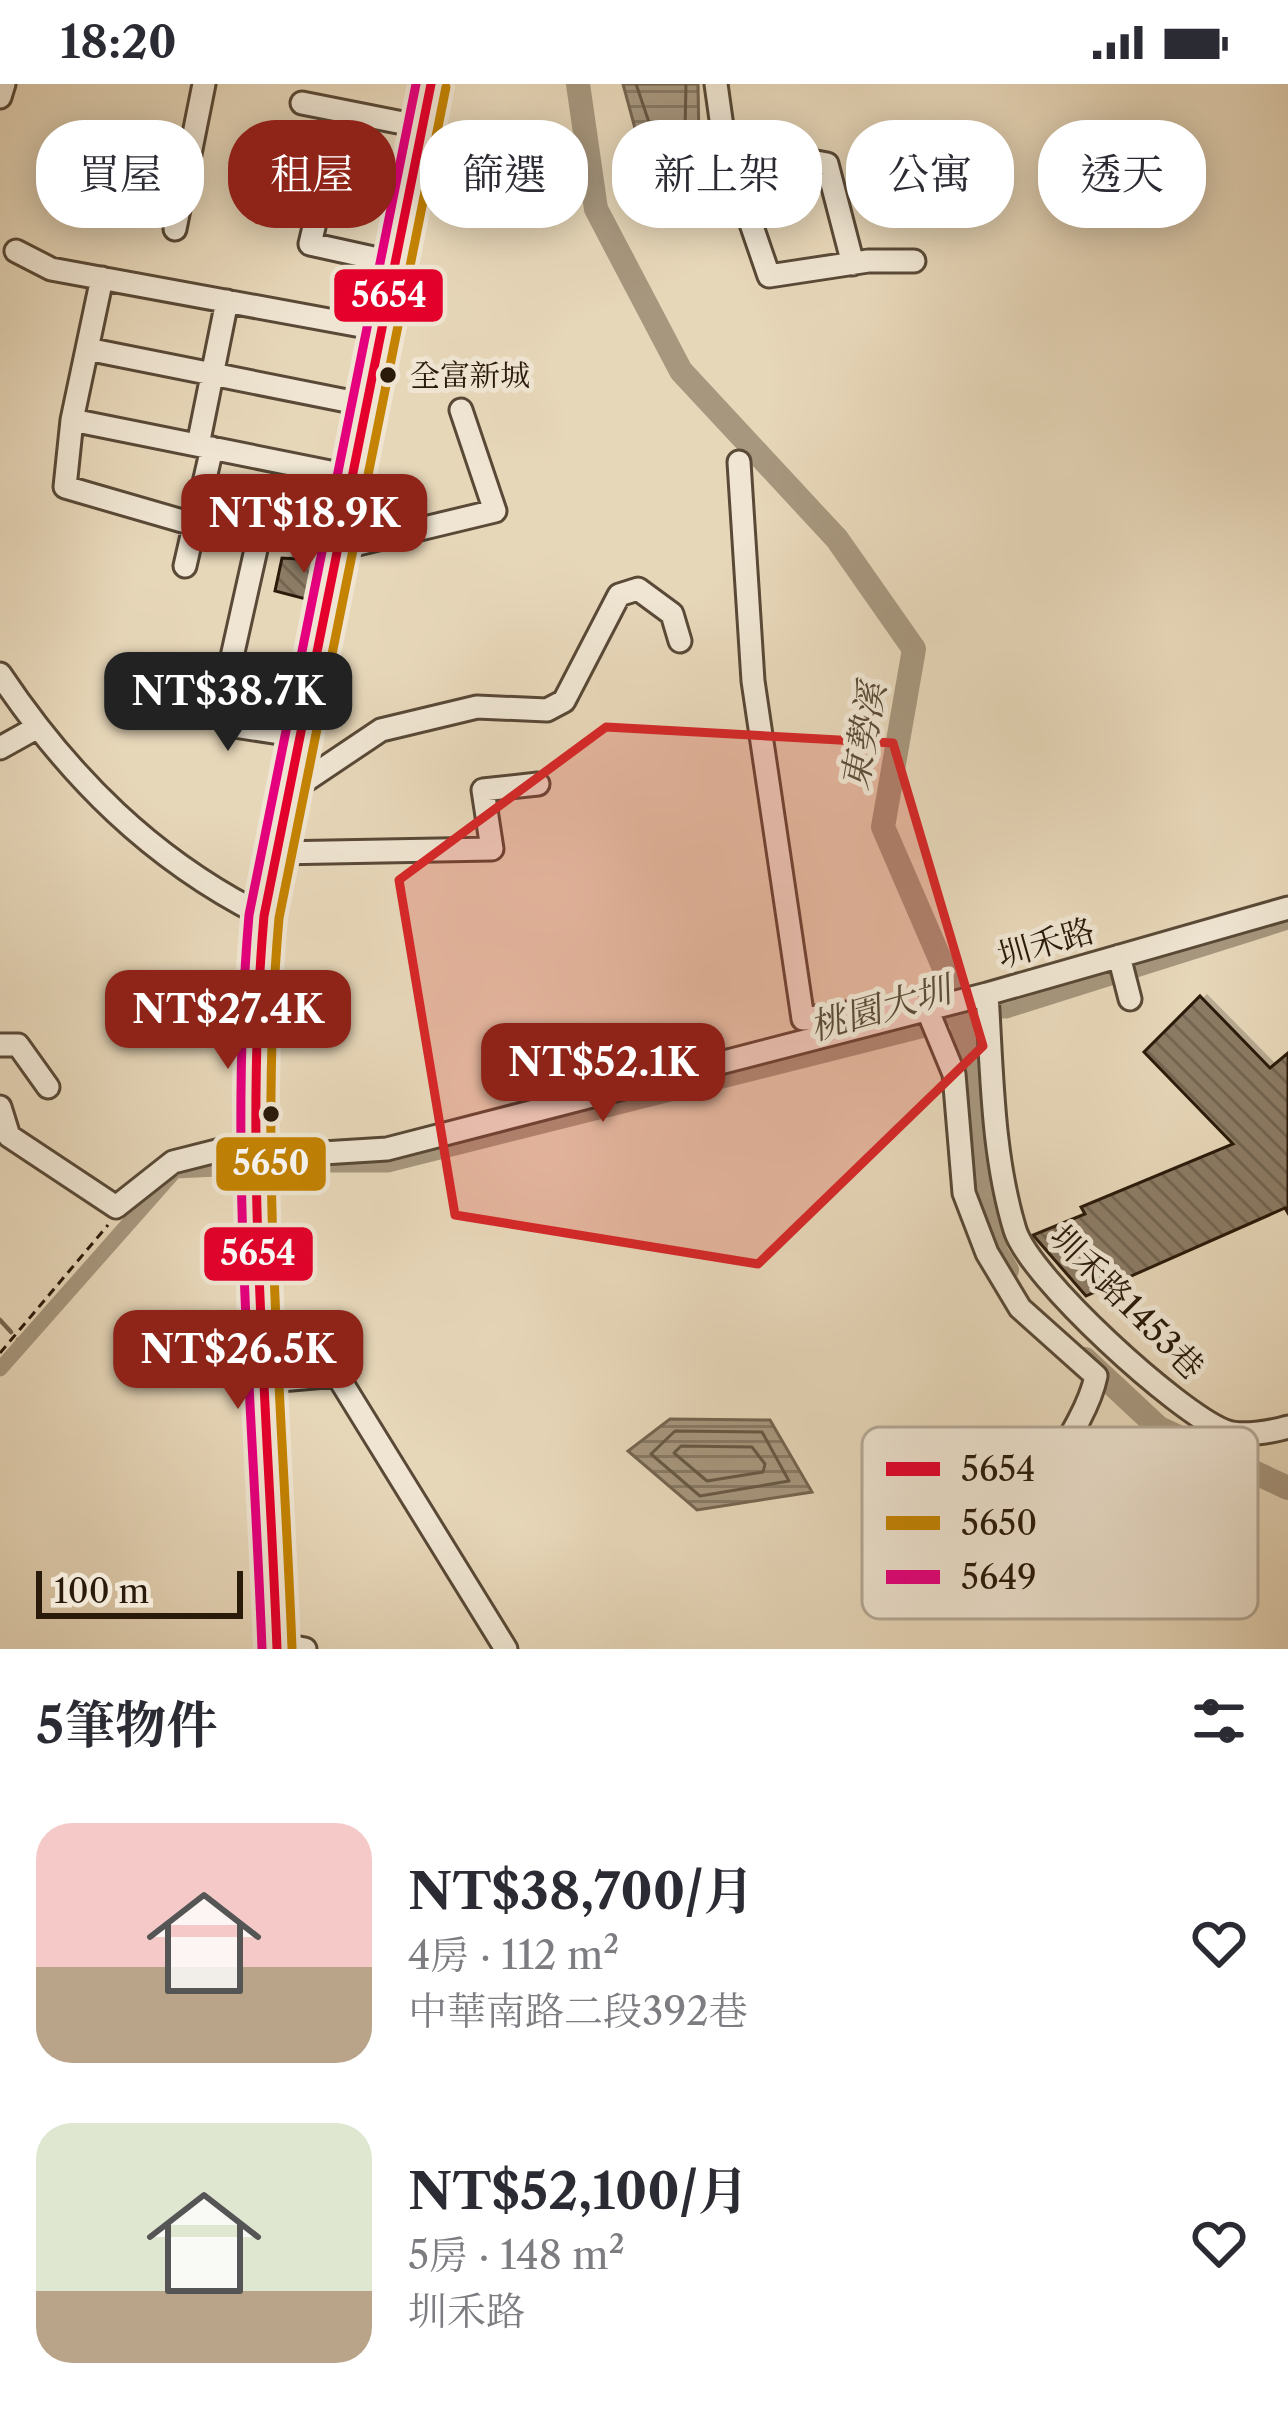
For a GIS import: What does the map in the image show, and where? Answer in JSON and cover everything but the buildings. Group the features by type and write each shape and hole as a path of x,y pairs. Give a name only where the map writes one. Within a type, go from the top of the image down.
{"main road":[{"path":"423,120 431,84"},
{"path":"287,1648 260,1157 258,986 264,916 420,138"}],"street":[{"path":"0,97 4,84"},
{"path":"175,229 204,84"},
{"path":"716,84 723,120"},
{"path":"302,103 420,127"},
{"path":"822,163 827,164 853,265"},
{"path":"395,262 310,244 326,176 410,190"},
{"path":"753,228 769,276 914,261"},
{"path":"16,251 51,268 383,330"},
{"path":"102,278 71,420 64,487 196,525 261,527 358,544 495,512 461,410"},
{"path":"185,566 196,525 211,372 227,301"},
{"path":"87,350 367,405"},
{"path":"71,420 350,476"},
{"path":"739,462 753,681 802,1019 907,1005 932,1018 954,1074 964,1193 987,1252 1020,1308 1096,1376 1090,1405 1074,1427"},
{"path":"261,527 231,671 219,703 227,725 300,736"},
{"path":"290,783 308,779 381,730 477,707 547,710 564,700 619,595 638,590 672,614 680,641"},
{"path":"0,674 77,780 121,821 264,916"},
{"path":"0,748 36,728"},
{"path":"276,854 492,849 483,790 538,784"},
{"name":"圳禾路","path":"116,1207 173,1162 387,1149 932,1018 1119,956 1288,908"},
{"path":"1119,956 1130,999"},
{"name":"圳禾路1453巷","path":"985,1003 995,1132 1016,1233 1027,1255 1109,1340 1181,1404 1218,1427"},
{"path":"0,1046 18,1045 48,1087"},
{"path":"0,1107 9,1136 116,1207"},
{"path":"269,1382 338,1375 506,1649"},
{"name":"圳禾路1453巷","path":"1258,1430 1288,1427"}],"path":[{"path":"0,1353 113,1219 116,1207"}],"highlighted area":[{"path":"606,727 893,743 983,1046 758,1264 455,1215 399,880"}],"water":[{"path":"623,84 698,84 699,120 633,120"},
{"path":"670,1419 770,1420 812,1492 697,1510 628,1451"}],"waterway":[{"name":"東勢溪","path":"578,84 596,209 681,371 837,539 914,649 883,827 950,982 962,1026 996,1252 1007,1270"},
{"name":"桃園大圳","path":"288,1165 388,1165 925,1030 964,1013 1006,1011 1288,922"},
{"name":"桃園大圳","path":"0,1369 175,1171 264,1167"},
{"path":"0,1320 11,1332"},
{"name":"桃園大圳","path":"18,1340 22,1343"},
{"name":"東勢溪","path":"1085,1359 1158,1427"},
{"name":"東勢溪","path":"1258,1474 1288,1488"}],"transit line":[{"name":"5649","path":"262,1649 242,1190 243,1006 249,915 416,84"},
{"name":"5654","path":"277,1649 257,1190 258,1007 264,916 431,84"},
{"name":"5650","path":"292,1648 272,1191 273,1008 279,918 446,87"}],"place":[{"name":"全富新城","path":"388,375"}]}
